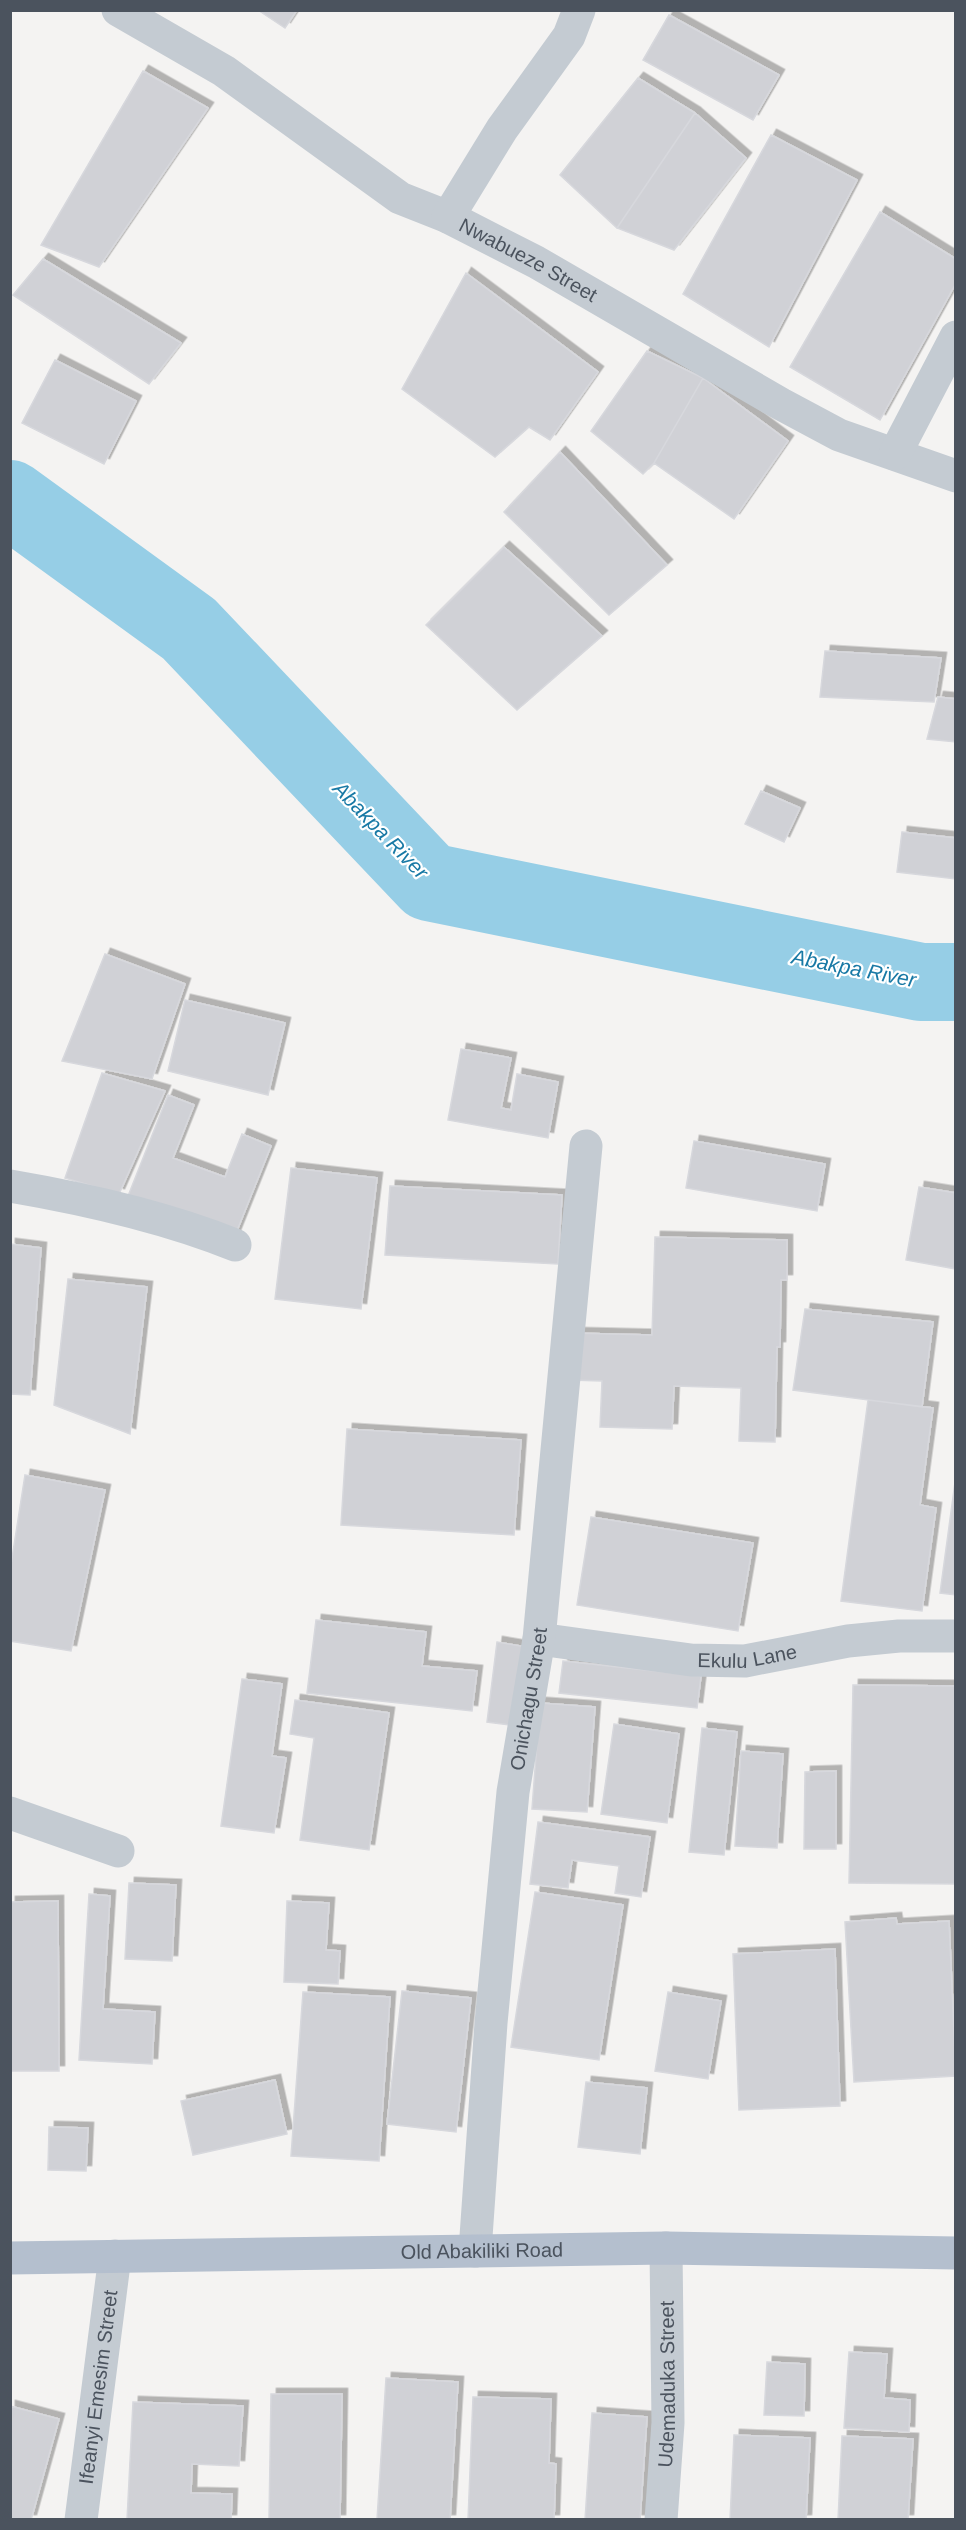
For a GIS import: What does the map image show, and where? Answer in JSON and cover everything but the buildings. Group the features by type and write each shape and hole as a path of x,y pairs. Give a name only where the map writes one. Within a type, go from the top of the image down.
{"main road":[{"name":"Old Abakiliki Road","path":"10,2258 666,2248 956,2253"}],"street":[{"name":"Nwabueze Street","path":"118,10 225,71 400,198 448,217 536,262 781,404 839,435 956,476"},
{"path":"448,217 502,129 569,36 579,10"},
{"path":"895,454 956,337"},
{"name":"Onichagu Street","path":"475,2251 490,2035 513,1792 539,1639 586,1146"},
{"path":"10,1186 136,1213 191,1228 235,1245"},
{"name":"Ekulu Lane","path":"539,1639 691,1660 745,1661 848,1641 899,1635 956,1636"},
{"path":"10,1813 118,1851"},
{"name":"Udemaduka Street","path":"661,2520 668,2423 666,2248"},
{"name":"Ifeanyi Emesim Street","path":"81,2520 115,2256"}],"waterway":[{"name":"Abakpa River","path":"10,499 189,629 429,882 921,982 956,982"}]}
